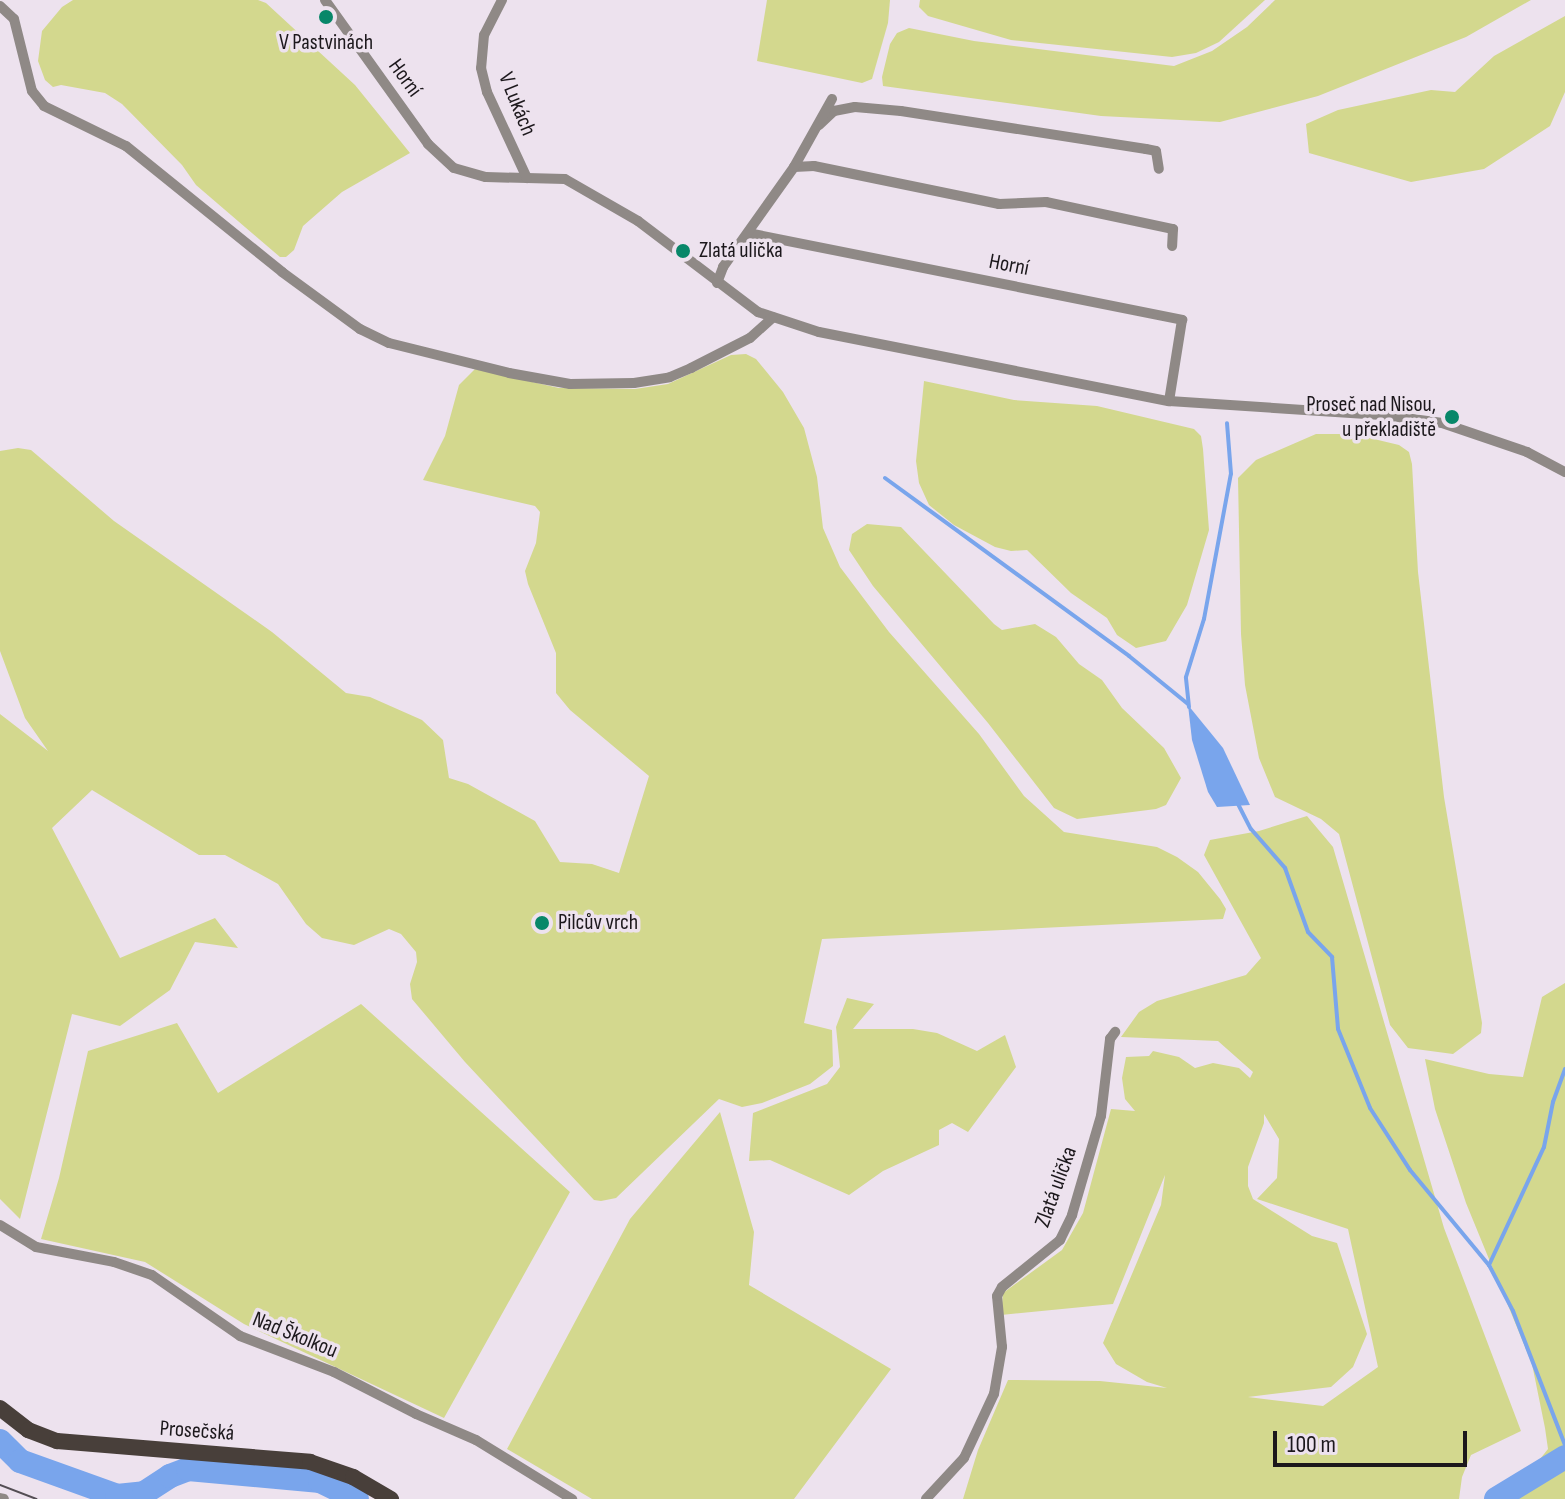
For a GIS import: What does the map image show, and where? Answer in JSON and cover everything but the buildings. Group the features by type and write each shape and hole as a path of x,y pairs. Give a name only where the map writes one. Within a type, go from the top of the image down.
{"main road":[{"name":"Prosečská","path":"0,1408 28,1430 57,1441 310,1462 353,1477 391,1499"}],"street":[{"name":"Horní","path":"325,0 428,144 454,168 486,177 565,179 638,221 758,312 819,332 1169,401 1382,415 1442,423 1527,452 1565,472"},
{"name":"V Lukách","path":"502,0 484,35 481,68 487,92 527,178"},
{"path":"0,6 14,19 32,91 44,106 126,146 282,272 360,329 389,343 509,373 570,384 634,383 670,377 691,368 750,338 773,317"},
{"path":"717,283 723,267 794,167 832,99"},
{"path":"819,125 834,111 866,108 1045,131 1160,150 1159,169"},
{"path":"794,167 814,166 999,204 1046,202 1173,229 1172,246"},
{"name":"Horní","path":"748,233 1182,320 1169,401"},
{"name":"Zlatá ulička","path":"926,1499 964,1458 994,1394 1002,1347 997,1296 1002,1287 1060,1240 1072,1215 1101,1116 1110,1039 1115,1032"},
{"name":"Nad Školkou","path":"0,1225 36,1247 114,1262 152,1275 240,1336 334,1372 416,1414 476,1440 572,1499"}],"green space":[{"path":"73,0 258,0 266,3 355,85 410,153 342,192 303,226 294,250 286,257 280,257 196,185 182,165 122,104 105,93 61,85 53,87 45,80 38,61 42,31 62,7"},
{"path":"767,0 890,0 888,23 872,79 862,83 757,61"},
{"path":"920,0 1265,0 1219,42 1196,53 1172,57 1011,40 928,16 919,7"},
{"path":"1275,0 1531,0 1466,37 1318,96 1220,122 1101,116 883,86 882,77 890,44 897,33 909,28 974,41 1174,66 1212,51 1247,27"},
{"path":"1565,16 1565,92 1550,126 1484,169 1411,182 1309,153 1306,124 1338,110 1431,90 1455,92 1494,56"},
{"path":"746,354 756,359 783,392 804,428 817,477 823,528 840,567 889,632 979,734 1024,796 1064,832 1157,847 1177,857 1198,872 1220,899 1226,909 1223,919 822,939 804,1023 832,1030 833,1066 810,1084 762,1103 742,1107 719,1099 616,1198 601,1201 594,1200 465,1062 412,999 410,984 417,962 416,952 401,934 389,929 354,945 322,938 306,924 278,884 225,855 199,855 92,790 52,828 120,958 215,918 238,948 195,942 170,990 120,1026 72,1014 20,1219 0,1199 0,714 48,751 25,718 0,651 0,451 18,448 31,450 114,521 272,632 346,693 370,697 422,720 443,740 449,778 468,784 535,821 560,862 592,864 619,873 649,776 570,710 556,693 556,653 525,571 536,543 540,512 535,506 423,480 445,436 459,385 475,369 559,388 635,389 668,384 731,355"},
{"path":"924,381 1014,400 1097,406 1194,429 1201,436 1209,530 1187,605 1166,641 1136,648 1117,635 1107,618 1071,593 1027,550 1011,551 995,547 954,525 929,505 919,483 916,461"},
{"path":"1316,434 1353,434 1399,445 1409,452 1412,464 1418,572 1444,797 1482,1023 1481,1033 1453,1054 1408,1048 1390,1025 1339,834 1321,819 1275,797 1259,758 1245,685 1241,634 1238,478 1256,460"},
{"path":"867,524 901,527 994,624 1002,630 1035,624 1056,637 1079,664 1102,680 1122,708 1164,748 1181,778 1166,805 1077,819 1054,808 988,723 873,586 849,550 852,534"},
{"path":"1307,816 1333,847 1444,1228 1521,1431 1471,1455 1462,1477 1459,1499 963,1499 978,1450 1008,1380 1100,1381 1167,1388 1147,1382 1116,1364 1103,1343 1161,1205 1165,1175 1113,1304 1001,1315 1003,1293 1062,1250 1083,1213 1111,1109 1135,1111 1125,1099 1122,1078 1126,1057 1149,1056 1153,1051 1179,1057 1195,1068 1213,1063 1239,1068 1250,1078 1253,1072 1218,1041 1121,1037 1139,1012 1157,1001 1246,975 1261,958 1204,855 1210,840 1259,831","holes":["1264,1114 1279,1139 1277,1178 1257,1199 1348,1229 1378,1367 1323,1406 1248,1397 1331,1387 1353,1367 1367,1334 1337,1243 1312,1236 1253,1199 1248,1186 1248,1167 1264,1123"]},
{"path":"1565,983 1565,1499 1508,1499 1548,1449 1545,1428 1532,1364 1466,1203 1435,1109 1425,1059 1489,1074 1523,1077 1542,997"},
{"path":"847,998 874,1004 853,1029 913,1029 937,1033 977,1051 1005,1035 1016,1067 968,1132 952,1123 939,1130 939,1145 883,1171 849,1195 770,1160 749,1161 753,1113 827,1084 840,1067 836,1027"},
{"path":"361,1004 570,1192 444,1418 244,1324 145,1262 41,1239 59,1178 88,1051 177,1023 218,1093"},
{"path":"720,1112 754,1232 749,1285 891,1369 794,1499 592,1499 507,1449 630,1219"}],"water":[{"path":"1188,705 1223,748 1250,805 1217,807 1208,792 1192,740"}],"waterway":[{"path":"1189,707 1186,677 1204,619 1231,474 1227,423"},
{"path":"885,478 1129,656 1188,704"},
{"path":"1238,804 1251,829 1285,868 1308,932 1332,957 1338,1029 1370,1108 1410,1170 1489,1265 1513,1311 1565,1445"},
{"path":"1489,1265 1544,1147 1553,1102 1565,1069"},
{"path":"0,1441 20,1461 117,1496 144,1493 170,1476 188,1469 320,1481 357,1499"},
{"path":"1496,1499 1565,1457"}],"tram line":[{"path":"0,1485 36,1499"}],"place":[{"name":"V Pastvinách","path":"326,17"},
{"name":"Zlatá ulička","path":"683,251"},
{"name":"Proseč nad Nisou, u překladiště","path":"1452,417"},
{"name":"Pilcův vrch","path":"542,923"}]}
